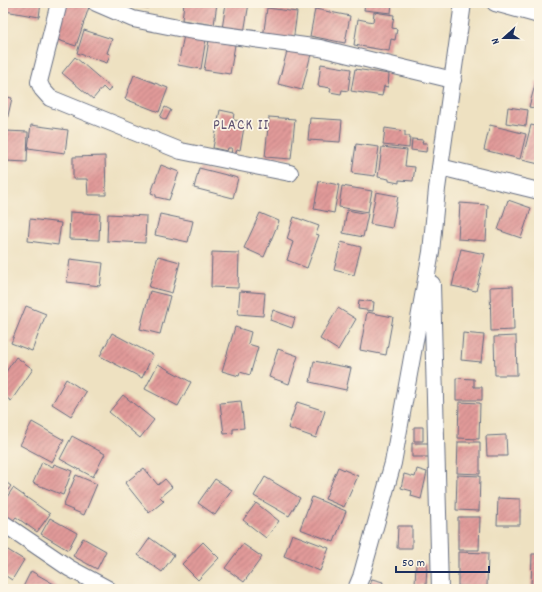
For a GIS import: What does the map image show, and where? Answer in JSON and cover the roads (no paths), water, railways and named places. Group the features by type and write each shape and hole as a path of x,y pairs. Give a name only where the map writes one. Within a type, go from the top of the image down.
{"street":[{"path":"59,3 39,82 42,89 50,98 181,150 290,173"},
{"path":"96,3 133,19 188,30 320,48 452,80"},
{"path":"356,589 361,577 393,463 432,252 440,167 463,3"},
{"path":"495,3 539,15"},
{"path":"440,167 539,191"},
{"path":"432,252 440,589"},
{"path":"3,523 70,568 108,589"}],"district":[{"name":"PLACK II","path":"241,124"}]}
